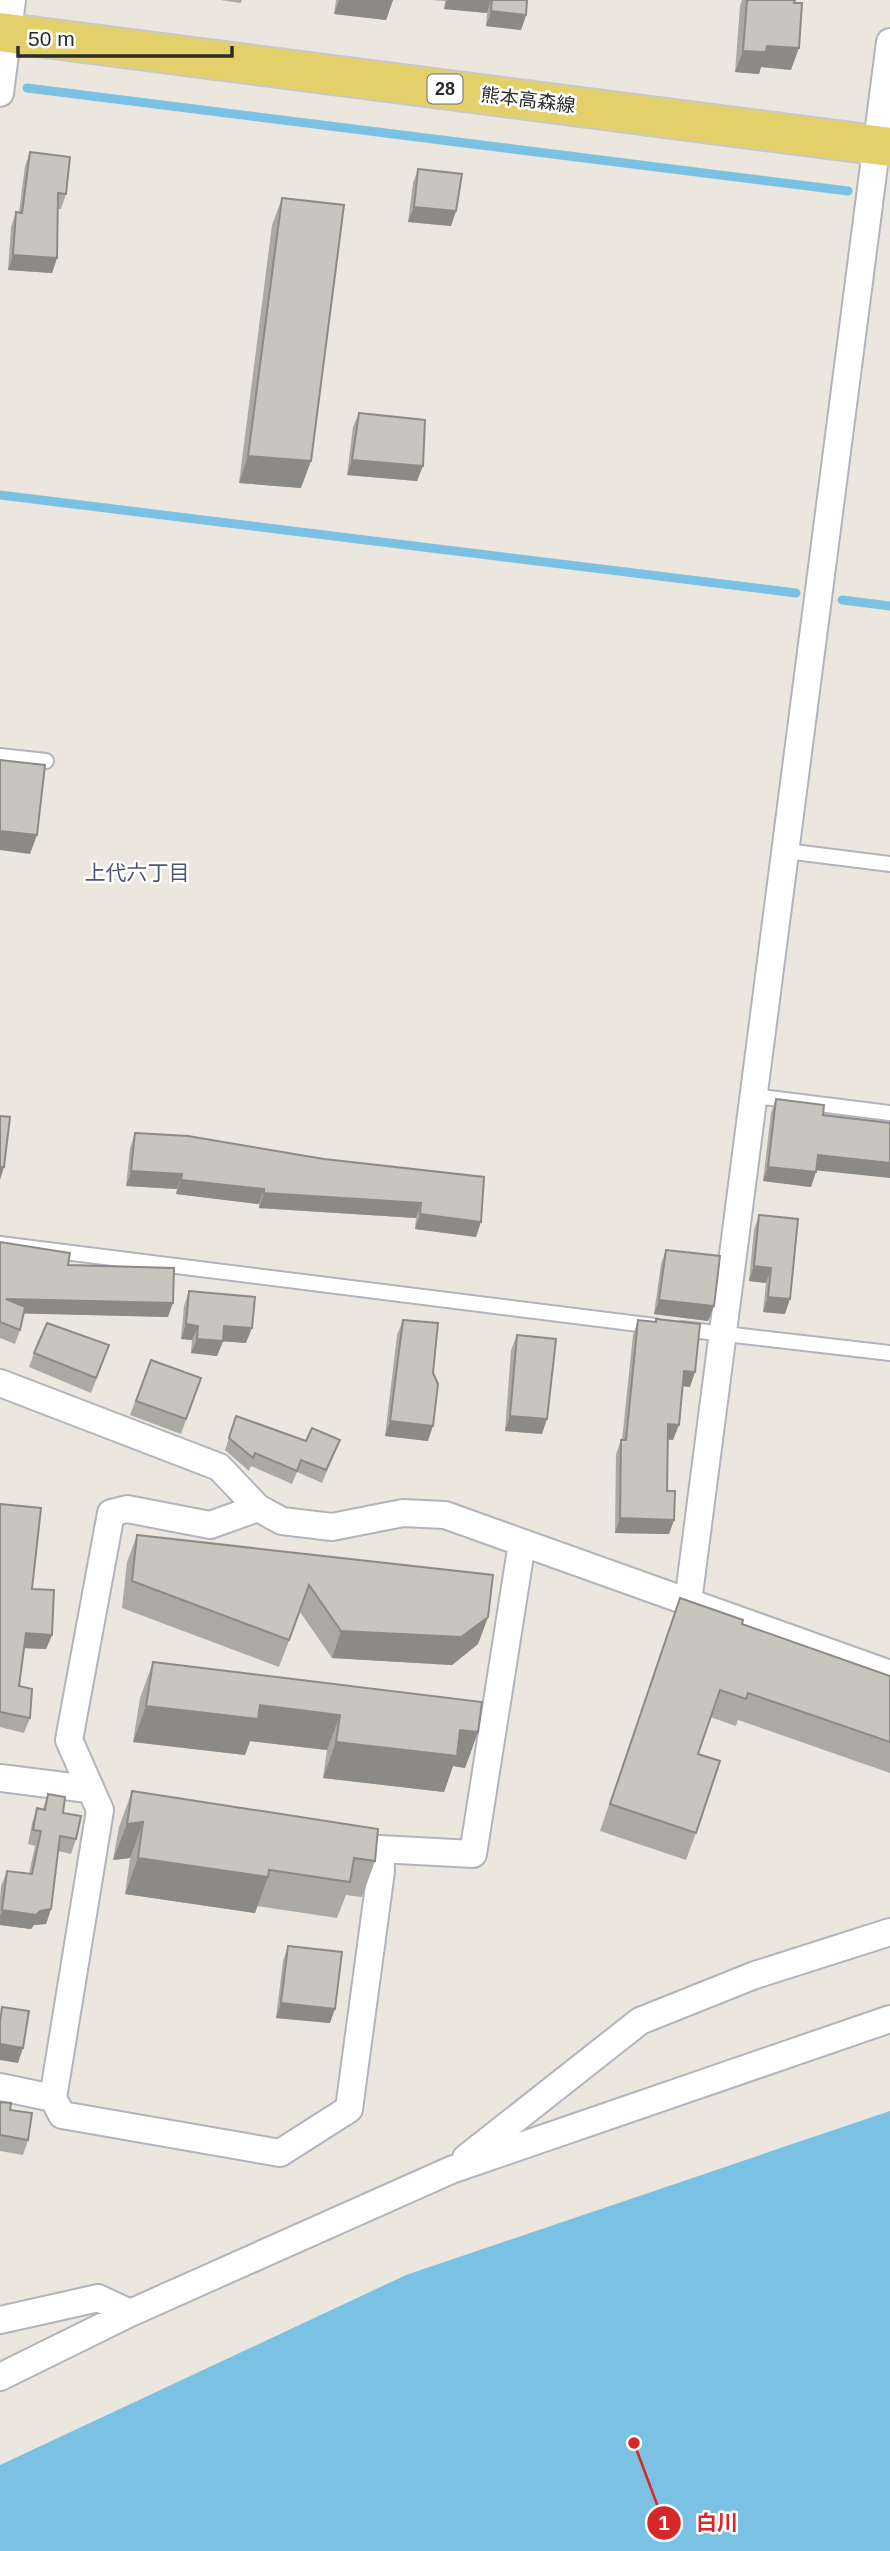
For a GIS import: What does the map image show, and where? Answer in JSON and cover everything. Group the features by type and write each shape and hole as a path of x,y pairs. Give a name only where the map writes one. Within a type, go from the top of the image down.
{"main road":[{"name":"熊本高森線","path":"7,21 884,146"}],"street":[{"path":"0,93 7,21"},
{"path":"688,1602 786,851 884,146 890,42"},
{"path":"0,1383 219,1467 258,1508 282,1521 332,1527 402,1514 445,1515 890,1674"},
{"path":"258,1508 210,1525 127,1510 111,1513 69,1740 88,1789 100,1810 53,2098 62,2115 281,2153 349,2109 381,1871 380,1849 473,1854 522,1544"},
{"path":"0,1778 88,1789"},
{"path":"451,2170 640,2021 755,1975 890,1932"},
{"path":"0,2377 130,2313 451,2170 890,2019"},
{"path":"0,2087 53,2098"},
{"path":"0,2320 98,2298 130,2313"}],"lane":[{"path":"0,756 46,761"},
{"path":"786,851 890,864"},
{"path":"754,1096 890,1113"},
{"path":"0,1244 890,1353"}],"water":[{"path":"890,2111 890,2551 0,2551 0,2465 406,2275"}],"building":[{"path":"492,0 527,0 526,15 491,11"},
{"path":"747,0 795,0 794,3 802,3 799,48 767,46 766,52 743,51"},
{"path":"30,152 70,157 66,194 58,193 57,258 13,255 16,212 22,213"},
{"path":"418,169 462,174 456,211 414,207"},
{"path":"282,198 344,205 311,461 248,456"},
{"path":"359,413 425,420 423,466 352,460"},
{"path":"0,760 45,765 37,835 0,831"},
{"path":"776,1099 824,1105 823,1115 890,1123 890,1163 818,1155 816,1172 768,1167"},
{"path":"0,1116 10,1117 4,1167 0,1167"},
{"path":"135,1133 188,1136 324,1159 484,1177 481,1222 420,1214 421,1203 264,1193 264,1189 181,1180 182,1174 131,1171"},
{"path":"759,1215 798,1219 790,1299 768,1297 771,1268 754,1266"},
{"path":"0,1242 70,1253 68,1265 174,1268 173,1303 6,1299 25,1307 20,1330 0,1322"},
{"path":"666,1250 720,1256 714,1306 659,1300"},
{"path":"189,1291 255,1297 252,1328 224,1326 223,1341 197,1339 198,1326 186,1324"},
{"path":"656,1319 700,1324 695,1372 684,1371 679,1425 668,1424 667,1491 675,1491 674,1520 620,1518 621,1440 626,1440 638,1320 656,1322"},
{"path":"403,1320 438,1323 433,1373 438,1384 433,1426 390,1421"},
{"path":"47,1323 109,1345 96,1378 34,1353"},
{"path":"517,1335 556,1339 547,1419 510,1416"},
{"path":"151,1360 201,1378 186,1419 136,1401"},
{"path":"236,1416 306,1441 312,1428 340,1440 326,1470 301,1460 297,1471 255,1453 253,1458 229,1438"},
{"path":"0,1504 41,1508 32,1589 54,1590 52,1635 26,1633 19,1686 32,1689 30,1718 0,1712"},
{"path":"137,1535 493,1575 488,1617 461,1637 341,1631 309,1585 289,1640 132,1581"},
{"path":"680,1598 743,1620 742,1624 890,1676 890,1742 748,1693 746,1699 720,1690 698,1754 720,1761 696,1833 610,1804"},
{"path":"153,1662 482,1702 478,1732 460,1730 457,1756 336,1742 340,1715 260,1705 258,1719 146,1706"},
{"path":"132,1791 378,1829 375,1861 354,1858 350,1882 269,1870 268,1877 138,1858 143,1822 127,1824"},
{"path":"48,1794 65,1797 63,1813 81,1816 76,1839 60,1836 51,1909 40,1911 36,1915 2,1910 7,1871 32,1874 41,1831 33,1830 37,1808 45,1810"},
{"path":"288,1946 342,1952 335,2009 281,2003"},
{"path":"2,2007 29,2011 23,2048 0,2044"},
{"path":"0,2102 11,2103 10,2110 32,2113 28,2140 0,2135"}],"waterway":[{"path":"27,88 848,191"},
{"path":"0,495 796,593"},
{"path":"842,600 890,606"}],"place":[{"name":"白川","path":"634,2443"}],"district":[{"name":"上代六丁目","path":"137,872"}]}
